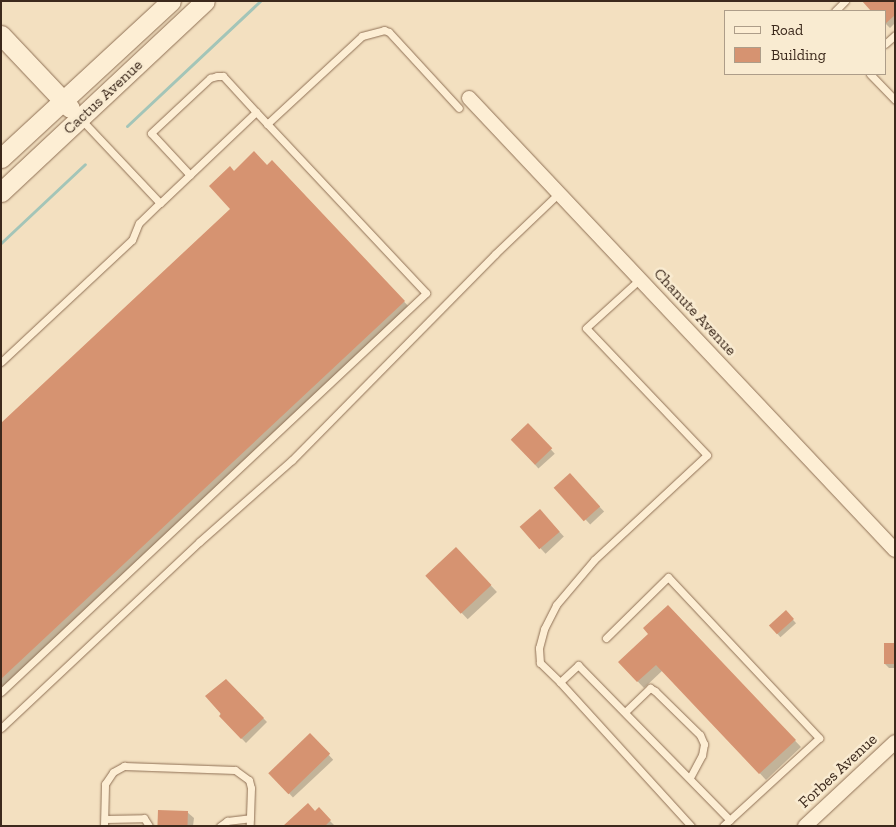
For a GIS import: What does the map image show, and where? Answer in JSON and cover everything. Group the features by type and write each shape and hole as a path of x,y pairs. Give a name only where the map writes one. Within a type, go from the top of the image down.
{"main road":[{"name":"Cactus Avenue","path":"1,158 171,1"},
{"name":"Cactus Avenue","path":"1,192 205,1"},
{"path":"1,35 80,118"}],"street":[{"name":"Chanute Avenue","path":"469,98 895,550"},
{"name":"Forbes Avenue","path":"805,826 895,742"}],"lane":[{"path":"836,10 845,1"},
{"path":"267,124 362,36 384,30 389,32 459,108"},
{"path":"871,75 895,100"},
{"path":"1,692 426,294 223,76 210,78 151,133 190,175"},
{"path":"1,362 132,240 139,223 256,112"},
{"path":"80,118 160,203"},
{"path":"1,728 199,542 292,460 494,254 559,194"},
{"path":"640,279 586,328 707,456 594,560 556,605 544,629 539,648 540,663 560,682 691,826"},
{"path":"606,638 668,577 819,738 723,826"},
{"path":"560,682 578,665 730,820"},
{"path":"625,712 650,688 655,690 700,735 704,744 702,755 690,778"},
{"path":"149,826 144,818 104,823 105,784 113,772 124,766 235,770 248,780 252,788 250,822 227,821 220,826"}],"building":[{"path":"862,1 895,1 895,15 886,23 886,10 870,10"},
{"path":"254,151 267,165 272,160 405,301 1,679 1,423 230,209 209,186 230,166 234,171"},
{"path":"528,423 552,448 535,465 511,440"},
{"path":"570,473 600,506 584,521 554,488"},
{"path":"540,509 560,532 539,549 520,527"},
{"path":"456,547 491,585 461,614 425,576"},
{"path":"668,605 796,740 759,774 656,665 637,682 618,662 648,634 643,628"},
{"path":"786,610 794,619 777,634 769,625"},
{"path":"884,643 895,643 895,664 884,664"},
{"path":"226,679 264,718 241,739 219,716 221,714 205,696"},
{"path":"310,733 330,754 288,794 268,773"},
{"path":"308,803 315,811 319,807 331,820 325,826 283,826"},
{"path":"158,810 188,811 187,826 157,826"}],"waterway":[{"path":"127,126 260,1"},
{"path":"1,243 85,164"}]}
